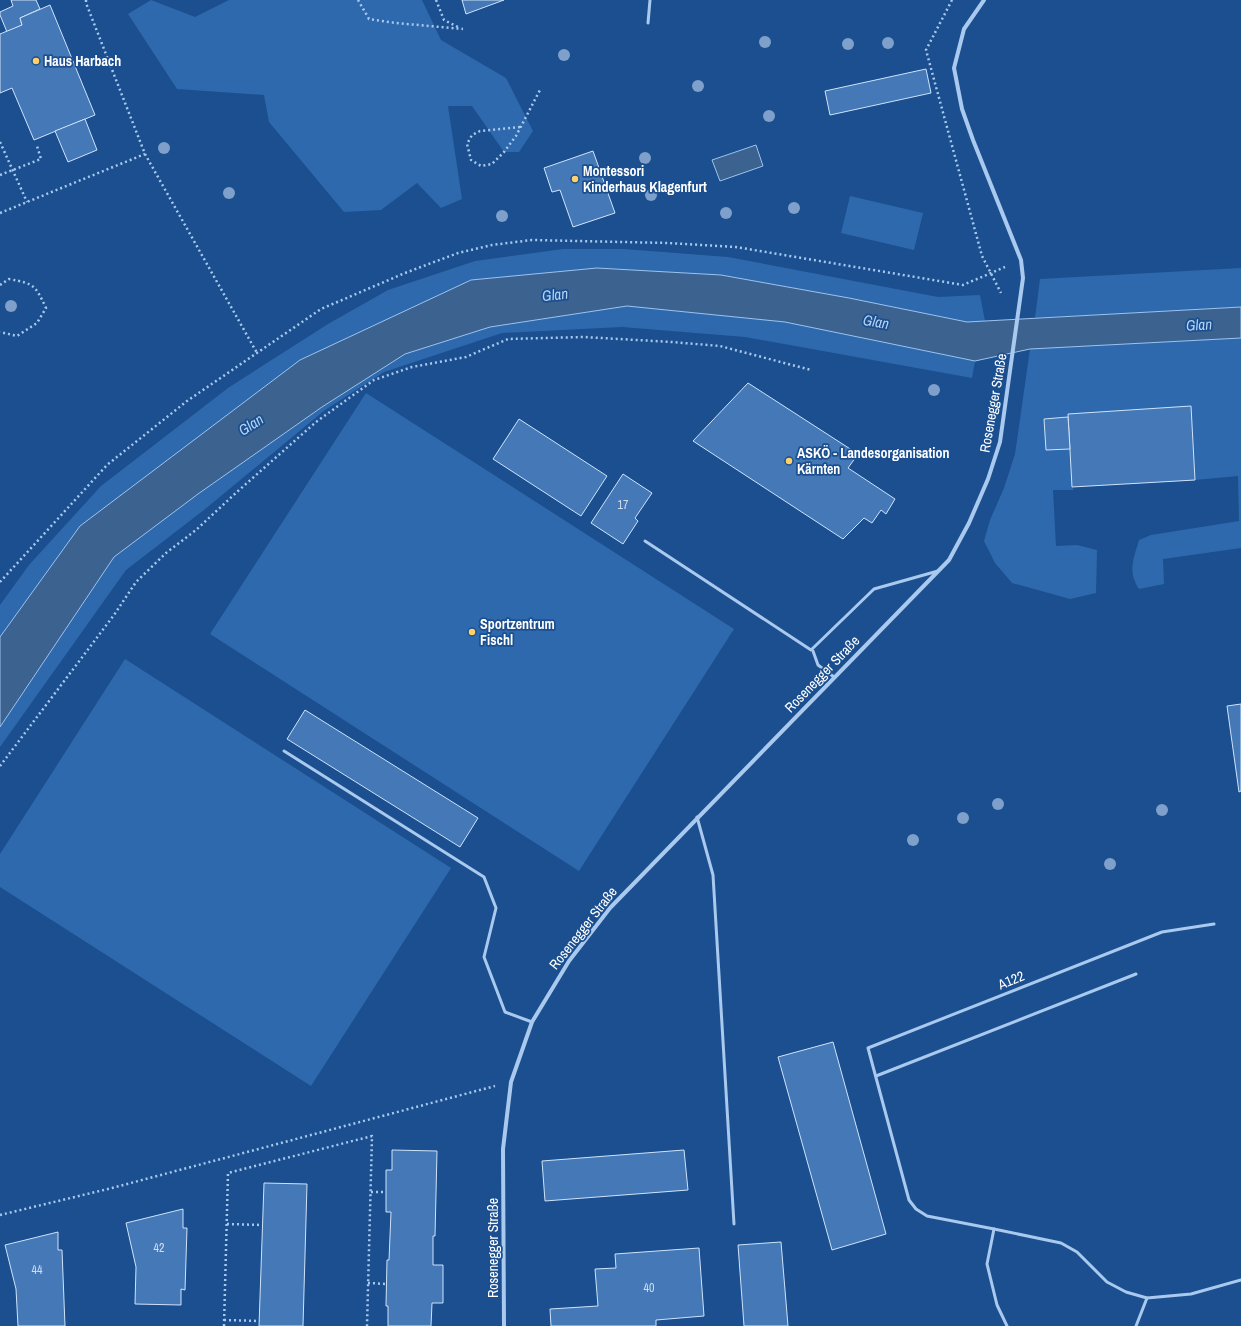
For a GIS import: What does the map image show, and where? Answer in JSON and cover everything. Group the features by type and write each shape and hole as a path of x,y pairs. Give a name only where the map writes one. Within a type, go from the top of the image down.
{"street":[{"name":"Rosenegger Straße","path":"504,1326 503,1149 511,1082 532,1022 569,961 610,908 949,560 966,530 988,480 1000,442 1023,278 1020,260 962,109 954,68 964,29 984,0"}],"lane":[{"path":"648,23 650,0"},
{"path":"645,541 811,650 874,589 938,571"},
{"path":"813,651 818,665 834,677"},
{"path":"284,751 484,876 496,908 484,957 505,1012 532,1022"},
{"path":"697,817 713,875 734,1224"},
{"name":"A122","path":"876,1076 868,1048 1162,932 1214,924"},
{"path":"1136,974 876,1076 909,1200 916,1209 927,1216 1061,1243 1077,1252 1107,1282 1126,1292 1147,1298 1191,1294 1241,1280"},
{"path":"994,1229 987,1264 997,1305 1007,1326"},
{"path":"1136,1326 1147,1298"}],"path":[{"path":"86,0 145,154 257,353"},
{"path":"358,0 369,19 462,29 444,20 436,0"},
{"path":"520,127 480,131 472,135 467,144 470,160 481,166 492,164 516,136 541,88"},
{"path":"0,142 27,202"},
{"path":"0,175 41,159 37,146"},
{"path":"0,213 145,154"},
{"path":"0,582 107,465 187,401 322,309 405,273 458,253 492,245 532,240 660,243 736,247 963,285 1020,260"},
{"path":"0,285 9,279 27,282 38,291 46,308 37,323 17,336 0,332"},
{"path":"0,766 114,615 136,582 166,553 196,530 316,422 374,380 412,367 466,357 508,339 584,337 720,346 811,370"},
{"path":"0,1215 112,1188 511,1082"},
{"path":"224,1326 228,1174 372,1136 367,1326"},
{"path":"371,1192 386,1192"},
{"path":"227,1224 262,1225"},
{"path":"368,1283 387,1284"},
{"path":"224,1320 260,1321"}],"shaded area":[{"path":"151,0 195,17 229,0 422,0 441,40 506,78 533,131 519,152 504,152 472,106 448,106 462,199 441,208 417,183 381,210 344,212 269,122 264,95 177,89 128,14"},
{"path":"850,196 923,213 914,250 841,233"},
{"path":"563,249 624,249 728,257 938,297 980,295 985,321 967,322 849,298 721,275 597,268 470,280 80,526 0,637 0,605 29,565 101,486 228,388 328,324 388,290 475,261"},
{"path":"1241,268 1241,307 1035,318 1040,279"},
{"path":"627,306 785,322 975,361 972,378 745,337 622,327 502,333 384,372 325,410 204,510 126,570 0,747 0,727 114,557 198,494 322,407 405,354 490,327"},
{"path":"1241,338 1241,548 1163,559 1164,584 1139,589 1135,582 1132,570 1139,540 1151,535 1239,521 1238,476 1195,480 1191,407 1068,414 1068,417 1044,419 1046,450 1070,449 1072,487 1074,490 1053,490 1056,546 1077,545 1097,550 1096,593 1070,599 1012,583 995,563 984,541 990,520 1004,488 1015,454 1030,349"},
{"name":"Sportzentrum Fischl","path":"366,393 734,629 579,871 210,634"},
{"path":"125,659 451,868 311,1086 0,887 0,854"}],"water":[{"path":"756,145 763,166 720,181 712,160"},
{"name":"Glan","path":"597,268 721,275 849,298 967,322 1241,307 1241,338 1030,349 975,361 785,322 627,306 490,327 405,354 322,407 198,494 114,557 0,727 0,637 80,526 300,360 471,280"}],"building":[{"path":"11,0 36,0 40,9 20,18 22,25 7,32 0,12 13,6"},
{"path":"462,0 504,0 466,14"},
{"name":"Haus Harbach","path":"50,5 95,115 34,140 12,88 0,93 0,34 22,25 20,18"},
{"path":"926,69 931,93 830,115 825,91"},
{"path":"85,119 97,150 68,162 55,131"},
{"name":"Montessori Kinderhaus Klagenfurt","path":"593,151 615,213 573,227 560,190 552,192 544,168"},
{"name":"ASKÖ - Landesorganisation Kärnten","path":"748,383 858,454 848,468 895,499 886,514 881,510 872,523 864,518 843,539 693,441"},
{"path":"1191,406 1195,480 1072,487 1068,414"},
{"path":"1068,417 1070,449 1046,450 1044,419"},
{"path":"519,419 607,476 581,516 493,459"},
{"path":"623,474 652,493 635,518 638,521 623,544 591,523"},
{"path":"1241,704 1241,791 1239,792 1227,706"},
{"path":"305,710 478,818 460,847 287,739"},
{"path":"833,1042 886,1234 832,1250 778,1057"},
{"path":"392,1150 437,1151 433,1265 443,1265 443,1303 432,1303 431,1326 388,1326 388,1306 386,1306 387,1260 389,1260 391,1212 386,1212 386,1170 392,1170"},
{"path":"684,1150 688,1190 545,1201 542,1161"},
{"path":"264,1183 307,1184 303,1326 259,1326"},
{"path":"183,1209 183,1228 187,1228 185,1290 181,1289 181,1305 135,1304 136,1267 126,1223"},
{"path":"58,1232 58,1250 62,1250 65,1326 18,1326 16,1289 5,1245"},
{"path":"781,1242 788,1326 744,1326 738,1245"},
{"path":"699,1248 704,1316 656,1320 656,1326 551,1326 550,1309 598,1306 595,1269 616,1268 615,1254"}],"place":[{"name":"Haus Harbach","path":"36,61"},
{"name":"Montessori Kinderhaus Klagenfurt","path":"575,179"},
{"name":"ASKÖ - Landesorganisation Kärnten","path":"789,461"},
{"name":"Sportzentrum Fischl","path":"472,632"}]}
